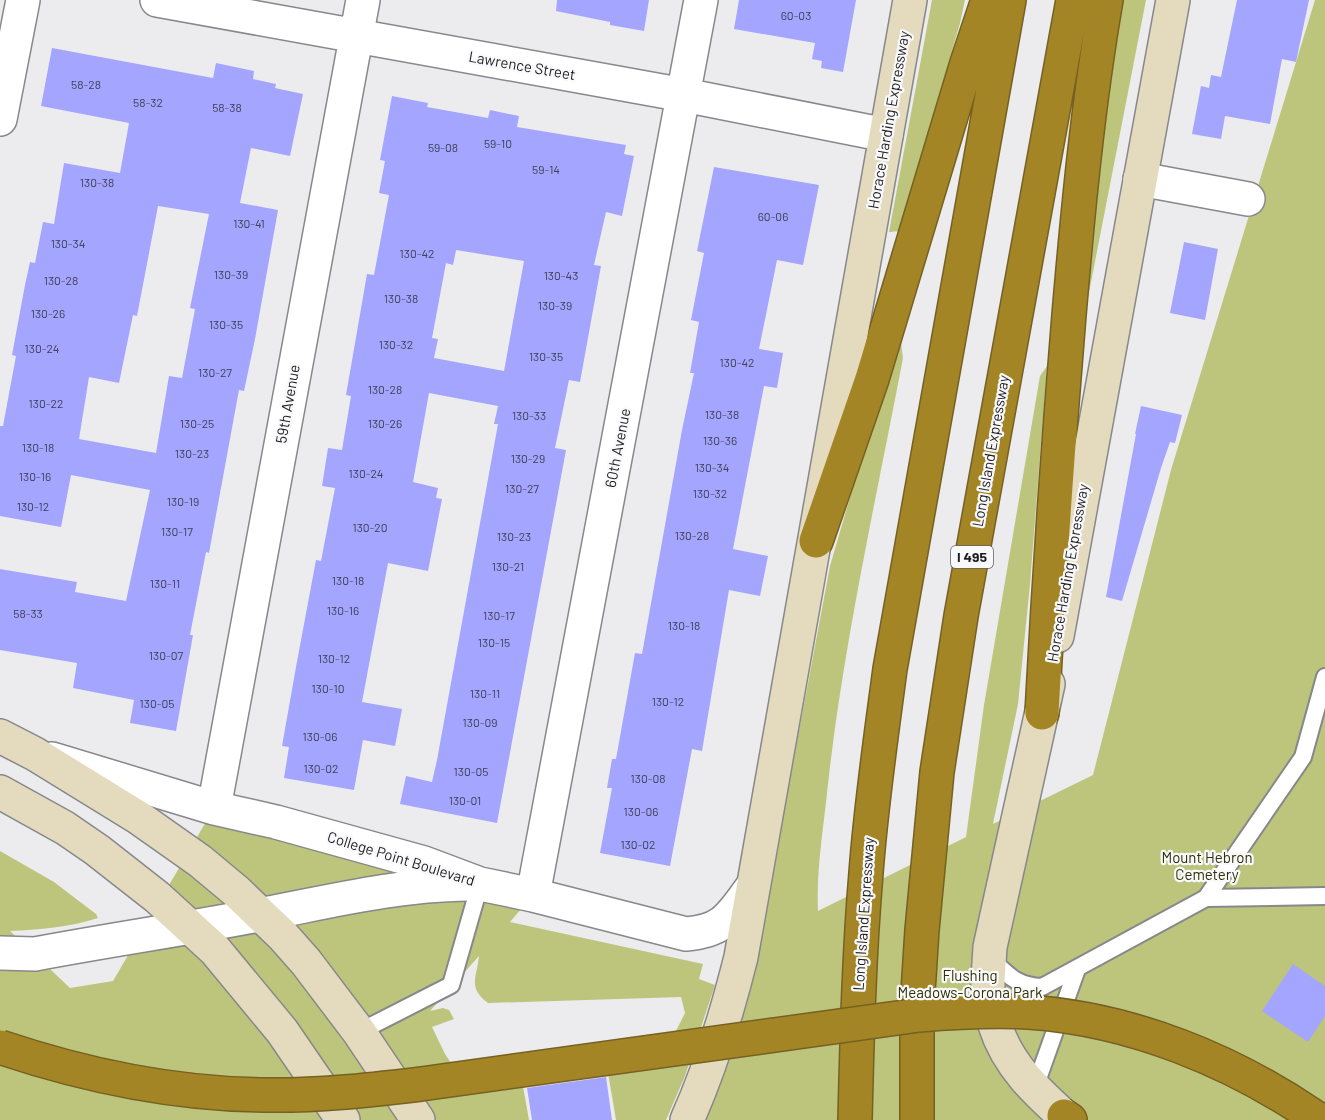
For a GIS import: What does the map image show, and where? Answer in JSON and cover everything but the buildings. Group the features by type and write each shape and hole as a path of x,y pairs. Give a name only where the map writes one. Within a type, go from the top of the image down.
{"highway":[{"path":"816,541 872,379 988,0"},
{"name":"Long Island Expressway","path":"855,1120 859,979 876,768 890,669 1009,0"},
{"name":"Long Island Expressway","path":"917,1120 917,1008 922,930 939,761 961,616 1073,0"},
{"path":"1042,713 1054,494 1076,233 1092,93 1106,0"},
{"path":"0,1047 62,1066 141,1084 222,1093 301,1095 343,1093 421,1084 919,1015 992,1011 1030,1012 1102,1023 1179,1046 1250,1077 1288,1098 1319,1120"}],"main road":[{"name":"Horace Harding Expressway","path":"687,1120 711,1060 729,1005 741,957 910,0"},
{"name":"Horace Harding Expressway","path":"1067,1119 1032,1105 1020,1074 997,1032 988,1006 989,958 1042,713 1173,0"},
{"name":"College Point Boulevard","path":"0,736 35,753 139,818 200,861 236,891 258,915 283,936 306,962 359,1032 418,1120"},
{"path":"0,792 65,828 97,850 190,926 214,950 282,1031 343,1120"}],"street":[{"path":"0,119 23,0"},
{"name":"Lawrence Street","path":"157,0 684,95 886,135"},
{"name":"59th Avenue","path":"214,808 363,0"},
{"name":"60th Avenue","path":"533,895 701,0"},
{"path":"1140,179 1248,199"},
{"name":"College Point Boulevard","path":"35,753 214,808 276,822 424,863 480,884 533,895 686,934 716,928 730,916 753,886"},
{"path":"0,953 35,954 258,915 373,892 442,884 480,884"}],"lane":[{"path":"989,958 1011,978 1025,986 1042,987 1206,898 1303,757 1325,677"},
{"path":"359,1032 451,985 480,884"},
{"path":"1206,898 1325,896"},
{"path":"1032,1105 1077,969"}],"green space":[{"path":"932,0 965,0 900,231 889,232"},
{"path":"1118,0 1146,0 1078,349"},
{"path":"1315,0 1325,0 1325,1120 704,1120 760,939 830,566 888,367 901,343 903,358 861,571 835,730 819,863 818,911 966,837 984,705 1040,376 1047,366 1018,704 993,824 1093,775 1171,470"},
{"path":"214,808 533,895 510,922 703,964 699,979 715,985 685,1076 666,1120 616,1120 607,1067 662,1059 685,1013 681,997 488,1003 475,987 479,956 430,1011 443,1008 449,1010 454,1019 432,1027 445,1054 466,1086 521,1075 529,1120 0,1120 0,851 54,882 96,914 98,918 54,928 10,931 70,988 113,981"}],"park label":[{"name":"Mount Hebron Cemetery","path":"1207,866"},
{"name":"Flushing Meadows-Corona Park","path":"970,984"}]}
